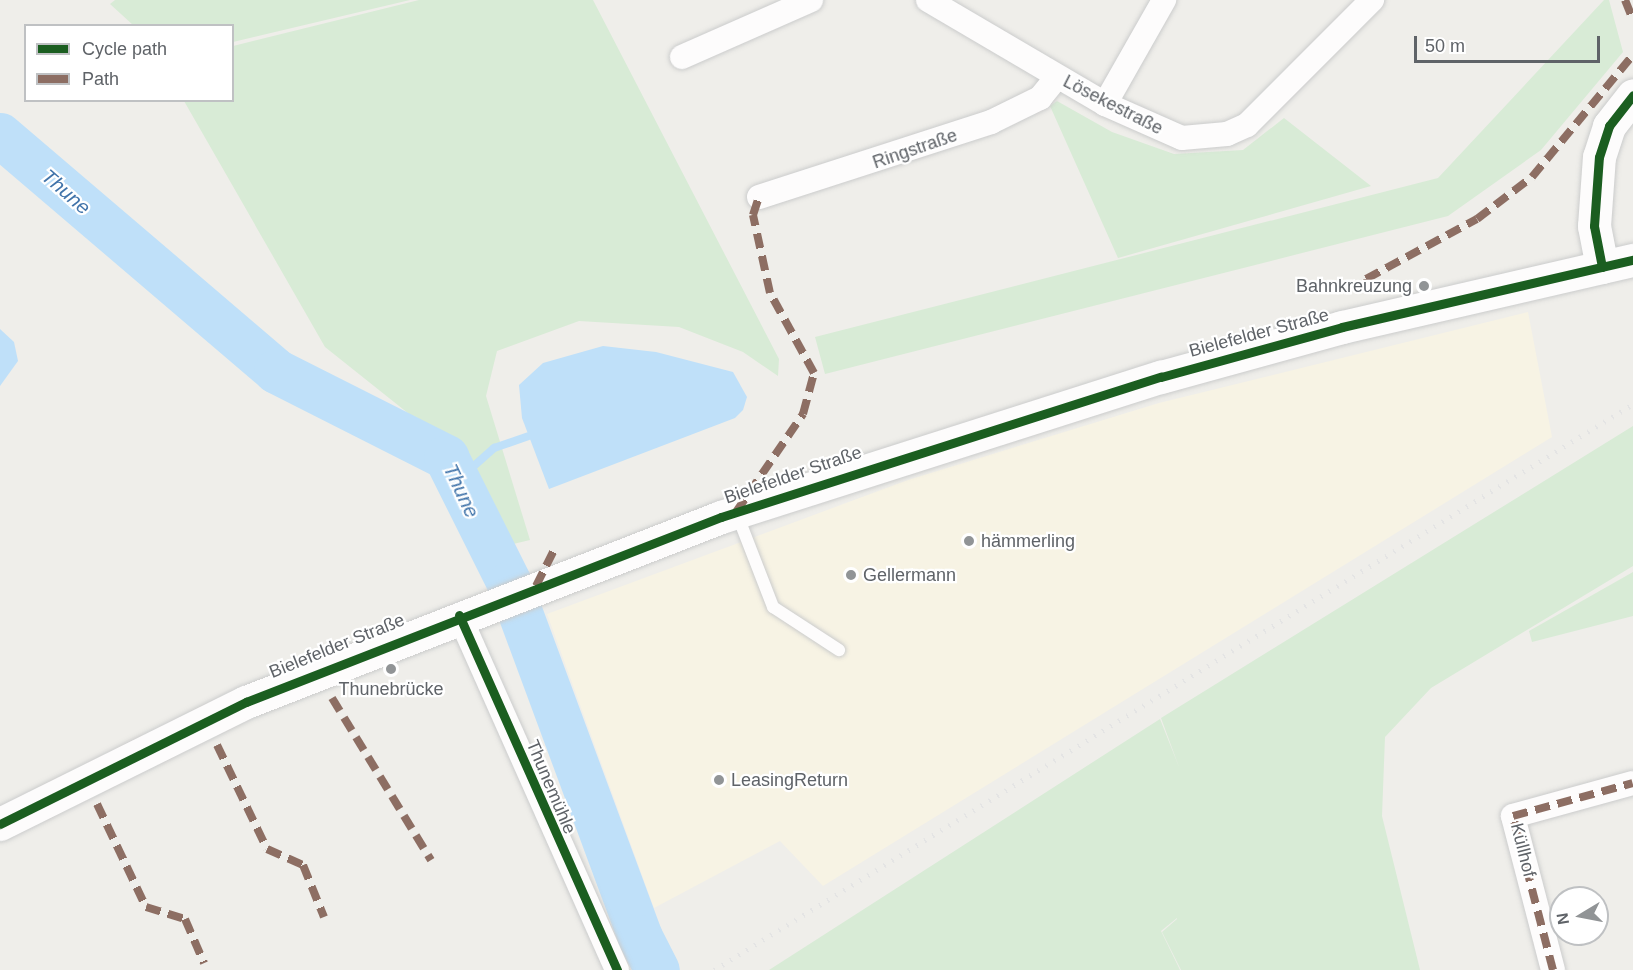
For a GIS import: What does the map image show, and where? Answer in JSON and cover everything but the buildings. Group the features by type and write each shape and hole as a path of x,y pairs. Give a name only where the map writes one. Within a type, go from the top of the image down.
{"main road":[{"path":"1618,264 1594,226 1599,158 1609,126 1633,95"},
{"name":"Bielefelder Straße","path":"0,824 200,722 474,609 736,512 1014,420 1204,365 1618,264"}],"street":[{"path":"682,57 812,0"},
{"name":"Lösekestraße","path":"928,0 954,7 1057,77 1105,104 1182,138 1227,134 1271,106 1372,0"},
{"path":"1105,104 1164,0"},
{"name":"Ringstraße","path":"759,197 991,122 1040,98 1057,77"},
{"name":"Thunemühle","path":"474,609 617,970"},
{"name":"Küllhof","path":"1553,970 1513,816 1633,783"}],"lane":[{"path":"736,512 773,607 839,650"}],"shaded area":[{"path":"1528,312 1552,437 823,886 780,841 654,908 547,614 908,480 1159,403"}],"green space":[{"path":"115,0 410,0 234,42 234,24 132,24 110,4"},
{"path":"419,0 593,0 779,359 778,376 743,352 679,327 579,321 497,351 486,396 530,540 509,545 453,449 325,347 185,102 234,102 234,46"},
{"path":"1604,0 1609,0 1623,52 1541,150 1448,216 825,374 815,337 1438,178"},
{"path":"1057,101 1112,132 1174,154 1243,150 1284,118 1371,186 1118,258 1050,106"},
{"path":"1633,426 1633,566 1431,688 1385,737 1382,816 1420,970 1181,970 1162,932 1177,918 1161,931 1180,970 769,970 1160,719 1179,767 1161,718"},
{"path":"1633,572 1633,616 1532,642 1529,631"}],"water":[{"path":"0,329 14,342 18,361 0,386"},
{"path":"603,346 656,352 733,372 747,397 743,410 735,418 549,489 522,418 519,385 543,363"}],"waterway":[{"name":"Thune","path":"0,135 276,371 446,457 509,583 640,937 657,970"},
{"path":"457,481 494,448 528,436"}],"railway":[{"path":"714,970 1633,404"}],"marked path":[{"path":"1625,0 1633,20"},
{"path":"1370,293 1366,279 1477,219 1532,177 1633,55"},
{"path":"736,512 803,414 814,373 770,293 753,215 759,197"},
{"path":"536,586 554,550"},
{"path":"332,698 431,860"},
{"path":"217,745 267,849 303,865 324,917"},
{"path":"1553,970 1513,816 1633,783"},
{"path":"97,804 146,907 185,919 204,963"}],"cycle path":[{"path":"1602,267 1594,226 1599,157 1609,126 1633,95"},
{"path":"0,824 246,702 721,517 1161,377 1342,327 1633,260"},
{"path":"459,615 617,970"}],"place":[{"name":"Bahnkreuzung","path":"1424,286"},
{"name":"hämmerling","path":"969,541"},
{"name":"Gellermann","path":"851,575"},
{"name":"Thunebrücke","path":"391,669"},
{"name":"LeasingReturn","path":"719,780"}]}
